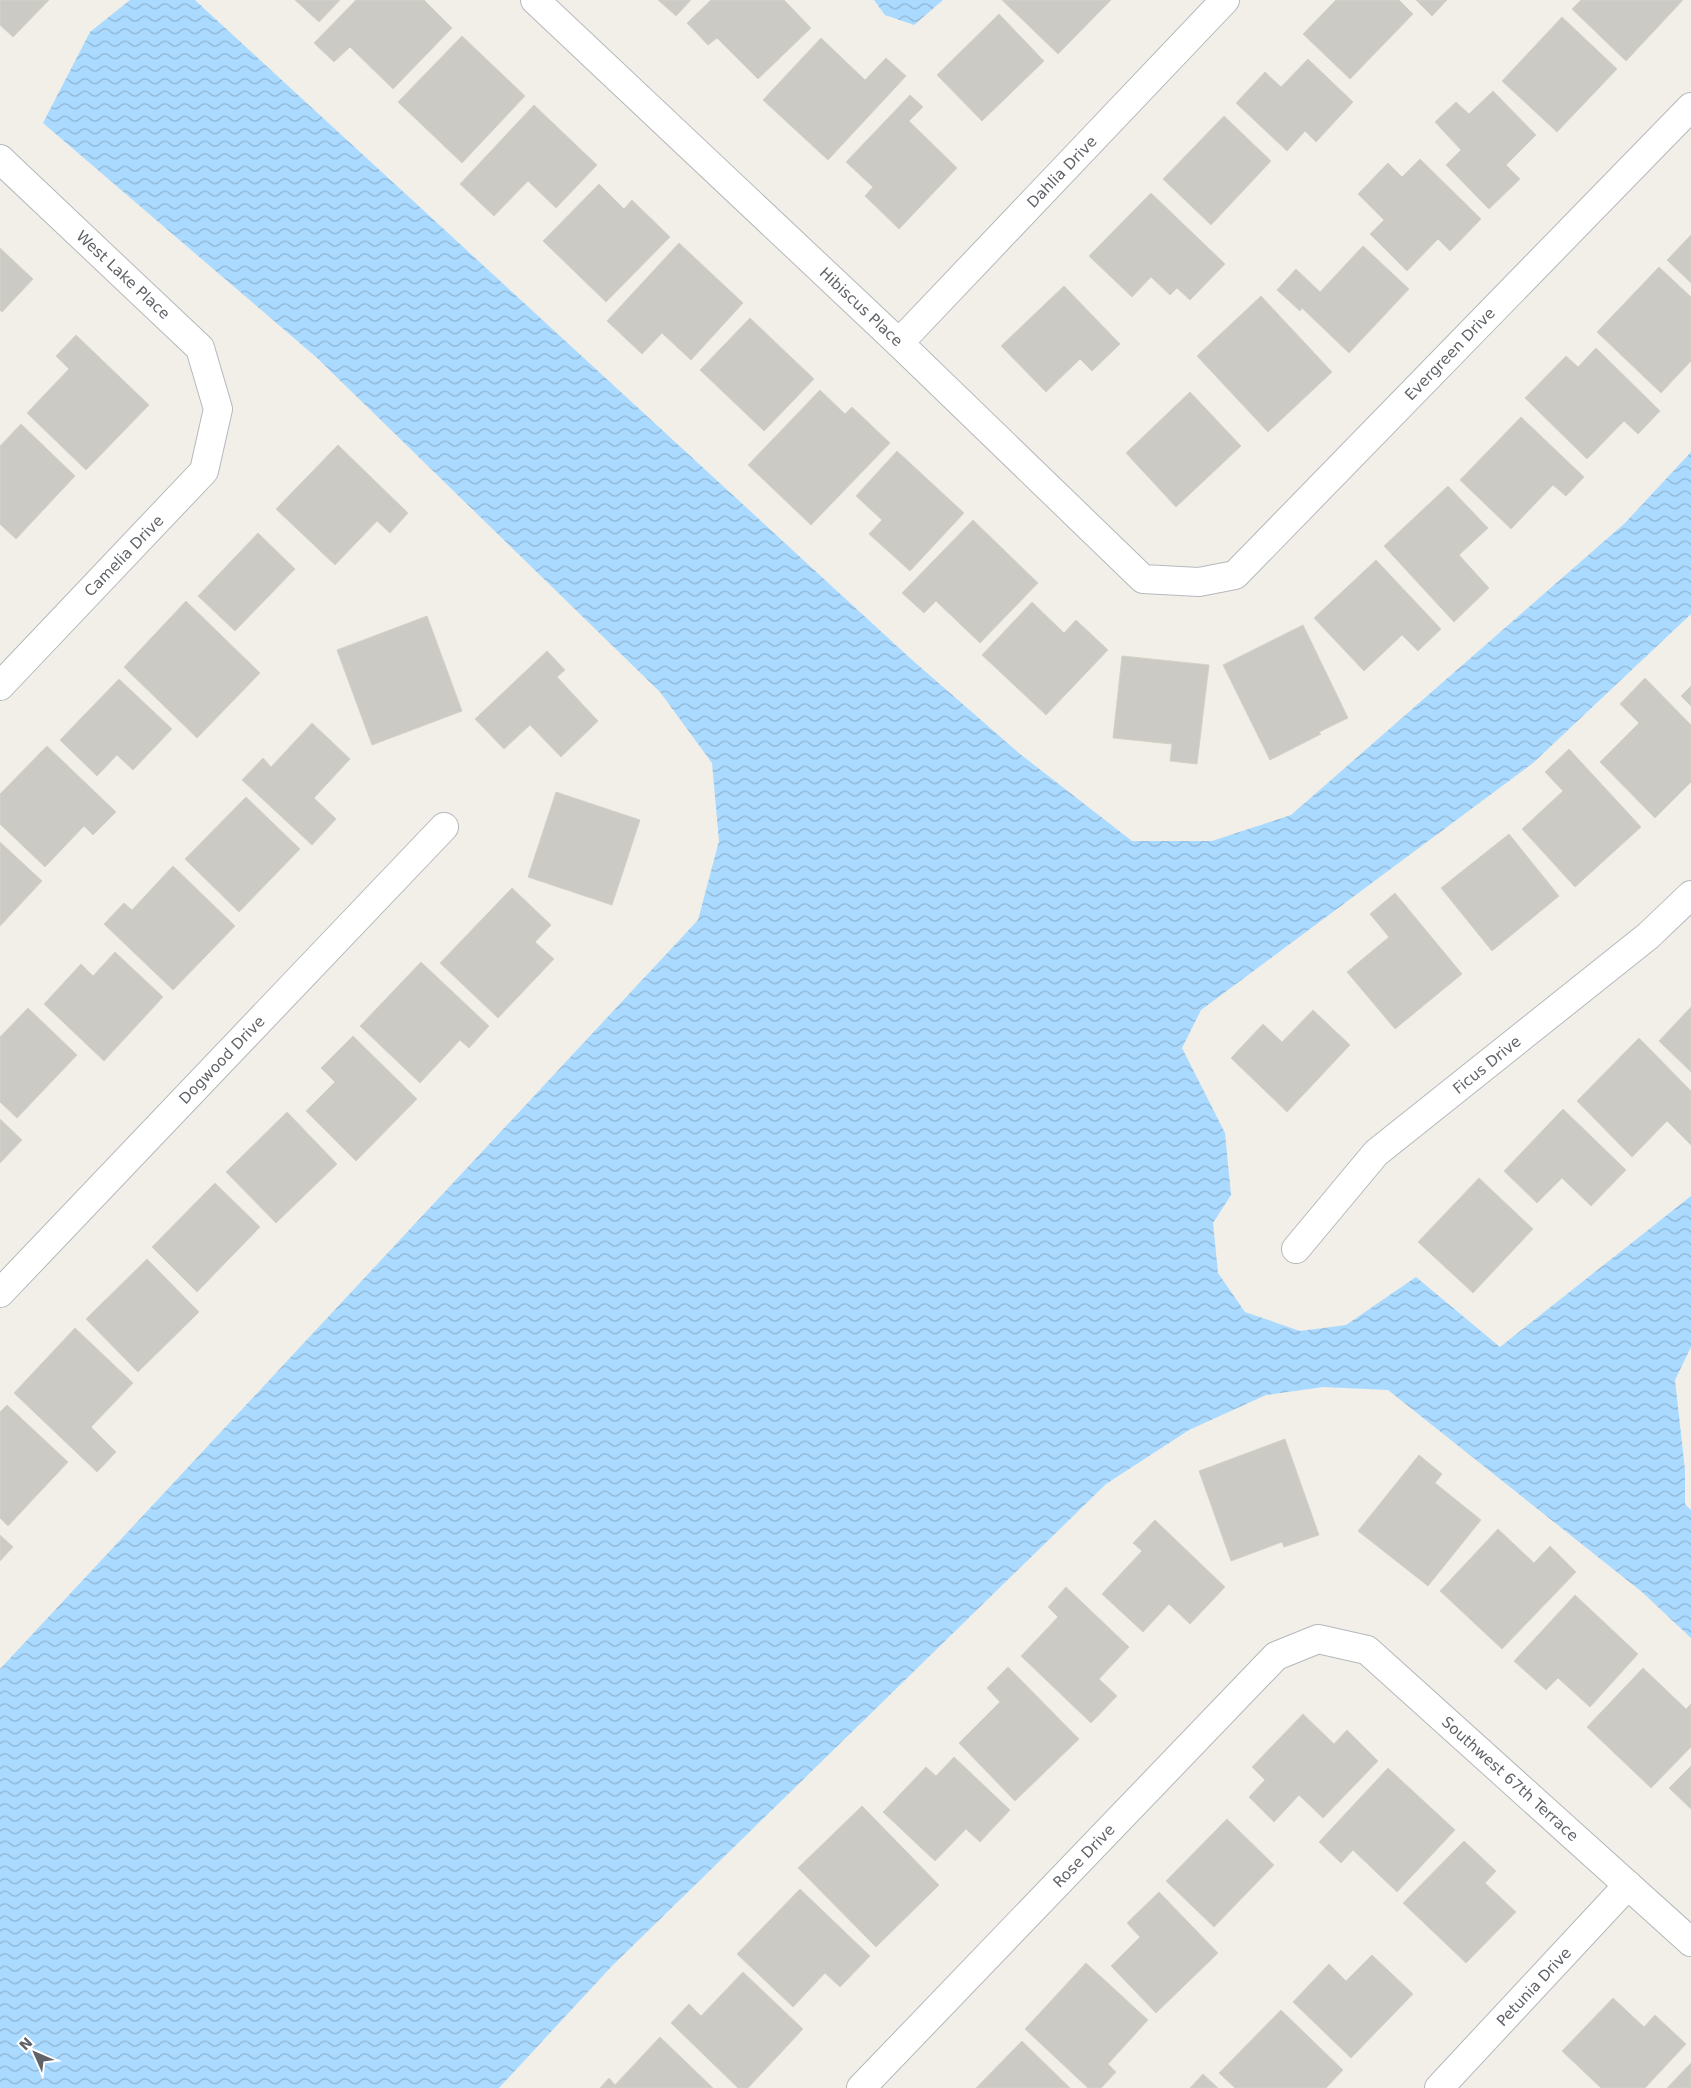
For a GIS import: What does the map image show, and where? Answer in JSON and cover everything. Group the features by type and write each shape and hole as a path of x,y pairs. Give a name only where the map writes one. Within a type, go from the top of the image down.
{"street":[{"name":"Hibiscus Place","path":"535,0 899,343 1143,578 1199,582"},
{"name":"Dahlia Drive","path":"899,343 1225,0"},
{"name":"Evergreen Drive","path":"1199,582 1235,575 1691,107"},
{"name":"West Lake Place","path":"0,159 200,348 218,409"},
{"name":"Camelia Drive","path":"0,686 204,471 218,409"},
{"name":"Dogwood Drive","path":"0,1293 444,827"},
{"name":"Ficus Drive","path":"1296,1248 1376,1154 1648,936 1691,895"},
{"name":"Southwest 67th Terrace","path":"1318,1639 1367,1650 1691,1942"},
{"name":"Rose Drive","path":"861,2088 1276,1656 1318,1639"},
{"name":"Petunia Drive","path":"1439,2088 1628,1885"}],"water":[{"path":"130,0 195,0 911,659 1020,754 1132,841 1212,841 1291,815 1625,523 1691,452 1691,614 1533,763 1201,1010 1182,1048 1225,1133 1231,1195 1213,1223 1218,1273 1245,1312 1300,1331 1346,1325 1416,1277 1500,1347 1691,1196 1691,1347 1675,1380 1685,1470 1685,1504 1691,1510 1691,1638 1642,1592 1388,1390 1323,1387 1266,1395 1189,1430 1106,1484 611,1967 499,2088 0,2088 0,1669 698,920 719,841 712,763 660,692 316,357 43,123 90,32"},
{"path":"874,0 943,0 914,25 885,15"}],"building":[{"path":"0,0 49,0 13,37 0,25"},
{"path":"295,0 340,0 319,22"},
{"path":"356,0 424,0 452,28 393,89 350,47 334,62 314,43"},
{"path":"658,0 691,0 676,16"},
{"path":"711,0 784,0 811,28 758,79 717,38 708,45 687,23"},
{"path":"1002,0 1111,0 1058,54"},
{"path":"1336,0 1399,0 1413,14 1350,79 1303,34"},
{"path":"1416,0 1447,0 1432,16"},
{"path":"1581,0 1683,0 1626,61 1572,9"},
{"path":"999,14 1044,61 982,121 937,75"},
{"path":"1562,17 1617,69 1557,132 1502,81"},
{"path":"462,36 525,96 462,163 398,102"},
{"path":"821,38 865,80 886,58 906,76 828,160 763,100"},
{"path":"1308,59 1353,102 1316,142 1305,131 1287,151 1236,103 1265,72 1281,87"},
{"path":"1493,91 1536,135 1506,165 1520,179 1489,209 1446,165 1461,150 1435,122 1456,102 1469,114"},
{"path":"910,95 923,107 909,121 957,168 899,229 865,196 873,187 846,162"},
{"path":"534,105 597,165 556,208 528,181 494,216 460,184"},
{"path":"1224,116 1271,161 1211,225 1163,179"},
{"path":"1420,159 1481,219 1450,251 1438,239 1407,271 1370,234 1384,220 1358,194 1388,163 1402,177"},
{"path":"599,184 624,209 632,200 670,237 606,302 543,241"},
{"path":"1151,193 1225,264 1190,300 1177,288 1170,295 1151,277 1132,297 1089,256"},
{"path":"1691,235 1691,283 1667,260"},
{"path":"679,243 743,303 691,360 662,333 642,354 607,321"},
{"path":"1363,246 1409,289 1349,353 1302,308 1300,311 1277,290 1296,269 1320,292"},
{"path":"0,248 33,279 2,312 0,310"},
{"path":"1659,267 1691,297 1691,361 1661,393 1597,332"},
{"path":"1064,286 1120,344 1092,371 1080,359 1046,392 1001,346"},
{"path":"1261,296 1332,372 1268,432 1197,356"},
{"path":"750,318 814,379 764,431 700,370"},
{"path":"76,335 149,405 86,470 27,413 69,369 56,356"},
{"path":"1596,348 1660,411 1638,434 1624,421 1587,459 1525,398 1566,356 1578,367"},
{"path":"820,390 845,414 852,407 890,443 811,525 748,465"},
{"path":"1190,392 1241,446 1176,507 1126,453"},
{"path":"1521,417 1584,477 1566,496 1553,485 1511,529 1460,480"},
{"path":"21,424 75,476 16,539 0,524 0,446"},
{"path":"338,445 408,513 390,533 377,521 335,565 276,509"},
{"path":"897,451 964,513 910,571 869,534 882,520 856,496"},
{"path":"1448,486 1488,528 1459,555 1489,588 1454,622 1384,546"},
{"path":"973,520 1038,583 980,643 936,601 924,613 902,593"},
{"path":"258,533 295,569 235,631 198,596"},
{"path":"1376,560 1441,629 1418,651 1402,635 1364,671 1314,618"},
{"path":"186,601 260,673 197,738 124,667"},
{"path":"1032,602 1064,633 1076,620 1108,650 1046,715 982,655"},
{"path":"427,616 462,711 372,745 337,650"},
{"path":"1303,625 1348,718 1270,760 1223,665"},
{"path":"547,651 565,670 557,677 598,721 561,757 530,725 504,749 475,719"},
{"path":"1122,656 1209,665 1197,764 1170,761 1172,744 1113,738"},
{"path":"1645,678 1691,725 1691,782 1655,818 1600,762 1639,723 1620,704"},
{"path":"119,679 172,729 133,770 117,755 97,776 60,740"},
{"path":"1691,686 1691,706 1681,696"},
{"path":"312,723 350,759 314,798 336,819 312,845 242,780 263,758 271,767"},
{"path":"47,746 116,812 93,835 84,826 45,867 0,824 0,794"},
{"path":"1569,749 1641,827 1575,887 1522,829 1563,791 1545,772"},
{"path":"556,792 640,820 612,905 528,877"},
{"path":"246,797 300,849 239,912 185,859"},
{"path":"1509,834 1559,896 1492,951 1441,888"},
{"path":"0,842 42,881 0,926"},
{"path":"173,866 235,926 173,990 104,924 124,903 132,910"},
{"path":"512,888 551,925 535,942 554,959 498,1018 440,963"},
{"path":"1395,893 1462,974 1395,1029 1347,972 1389,937 1370,914"},
{"path":"115,952 163,997 104,1061 44,1004 81,964 93,976"},
{"path":"421,962 489,1026 469,1048 460,1040 420,1083 360,1026"},
{"path":"1691,1007 1691,1072 1659,1041"},
{"path":"28,1008 77,1055 17,1118 0,1102 0,1037"},
{"path":"1313,1010 1350,1045 1287,1112 1231,1058 1263,1024 1282,1042"},
{"path":"353,1036 417,1099 356,1161 306,1111 335,1082 321,1068"},
{"path":"1639,1038 1691,1091 1691,1145 1667,1121 1632,1157 1577,1101"},
{"path":"1563,1109 1626,1170 1591,1206 1562,1178 1537,1203 1504,1171"},
{"path":"287,1112 337,1164 276,1223 226,1172"},
{"path":"0,1119 22,1140 0,1163"},
{"path":"1479,1178 1533,1229 1473,1293 1418,1242"},
{"path":"215,1183 260,1227 197,1292 152,1247"},
{"path":"147,1259 199,1312 138,1372 86,1319"},
{"path":"75,1328 133,1383 91,1427 116,1452 97,1472 14,1393"},
{"path":"7,1405 68,1462 8,1526 0,1518 0,1412"},
{"path":"1285,1439 1319,1535 1284,1547 1282,1542 1231,1561 1199,1471"},
{"path":"1419,1455 1442,1474 1435,1483 1481,1520 1428,1586 1358,1531"},
{"path":"1155,1520 1225,1587 1190,1624 1169,1604 1143,1632 1102,1594 1142,1551 1133,1543"},
{"path":"1498,1529 1534,1563 1550,1546 1576,1572 1502,1649 1440,1591"},
{"path":"0,1535 13,1547 0,1561"},
{"path":"1066,1587 1129,1647 1099,1679 1117,1696 1091,1723 1021,1656 1058,1617 1048,1607"},
{"path":"1575,1595 1638,1654 1590,1707 1558,1678 1546,1690 1514,1661"},
{"path":"1008,1667 1079,1739 1015,1801 959,1743 1000,1702 987,1688"},
{"path":"1643,1668 1686,1709 1691,1704 1691,1747 1651,1788 1587,1727"},
{"path":"1303,1714 1334,1744 1347,1730 1378,1761 1323,1818 1299,1795 1274,1822 1249,1797 1265,1780 1252,1767"},
{"path":"954,1757 1010,1810 980,1842 966,1829 935,1861 883,1812 926,1767 936,1776"},
{"path":"1691,1766 1691,1809 1669,1788"},
{"path":"1388,1768 1455,1830 1397,1892 1353,1850 1341,1863 1319,1842"},
{"path":"862,1806 939,1885 876,1947 798,1868"},
{"path":"1227,1819 1274,1865 1214,1927 1166,1881"},
{"path":"1464,1841 1496,1871 1485,1883 1516,1912 1466,1963 1403,1903"},
{"path":"800,1889 870,1956 840,1987 825,1973 793,2007 737,1954"},
{"path":"1159,1892 1218,1953 1156,2013 1111,1966 1140,1937 1127,1923"},
{"path":"1372,1955 1413,1994 1351,2058 1293,2002 1329,1964 1346,1981"},
{"path":"1086,1963 1148,2020 1108,2064 1116,2072 1101,2088 1088,2088 1025,2029"},
{"path":"743,1972 803,2029 748,2088 738,2088 671,2023 689,2004 701,2016"},
{"path":"1613,1998 1644,2027 1655,2015 1686,2044 1645,2088 1601,2088 1562,2051"},
{"path":"1281,2010 1343,2070 1326,2088 1235,2088 1219,2073"},
{"path":"660,2037 713,2088 600,2088 609,2078 615,2085"},
{"path":"1022,2041 1070,2088 976,2088"},
{"path":"1691,2063 1691,2088 1667,2088"},
{"path":"1203,2074 1218,2088 1190,2088"}]}
